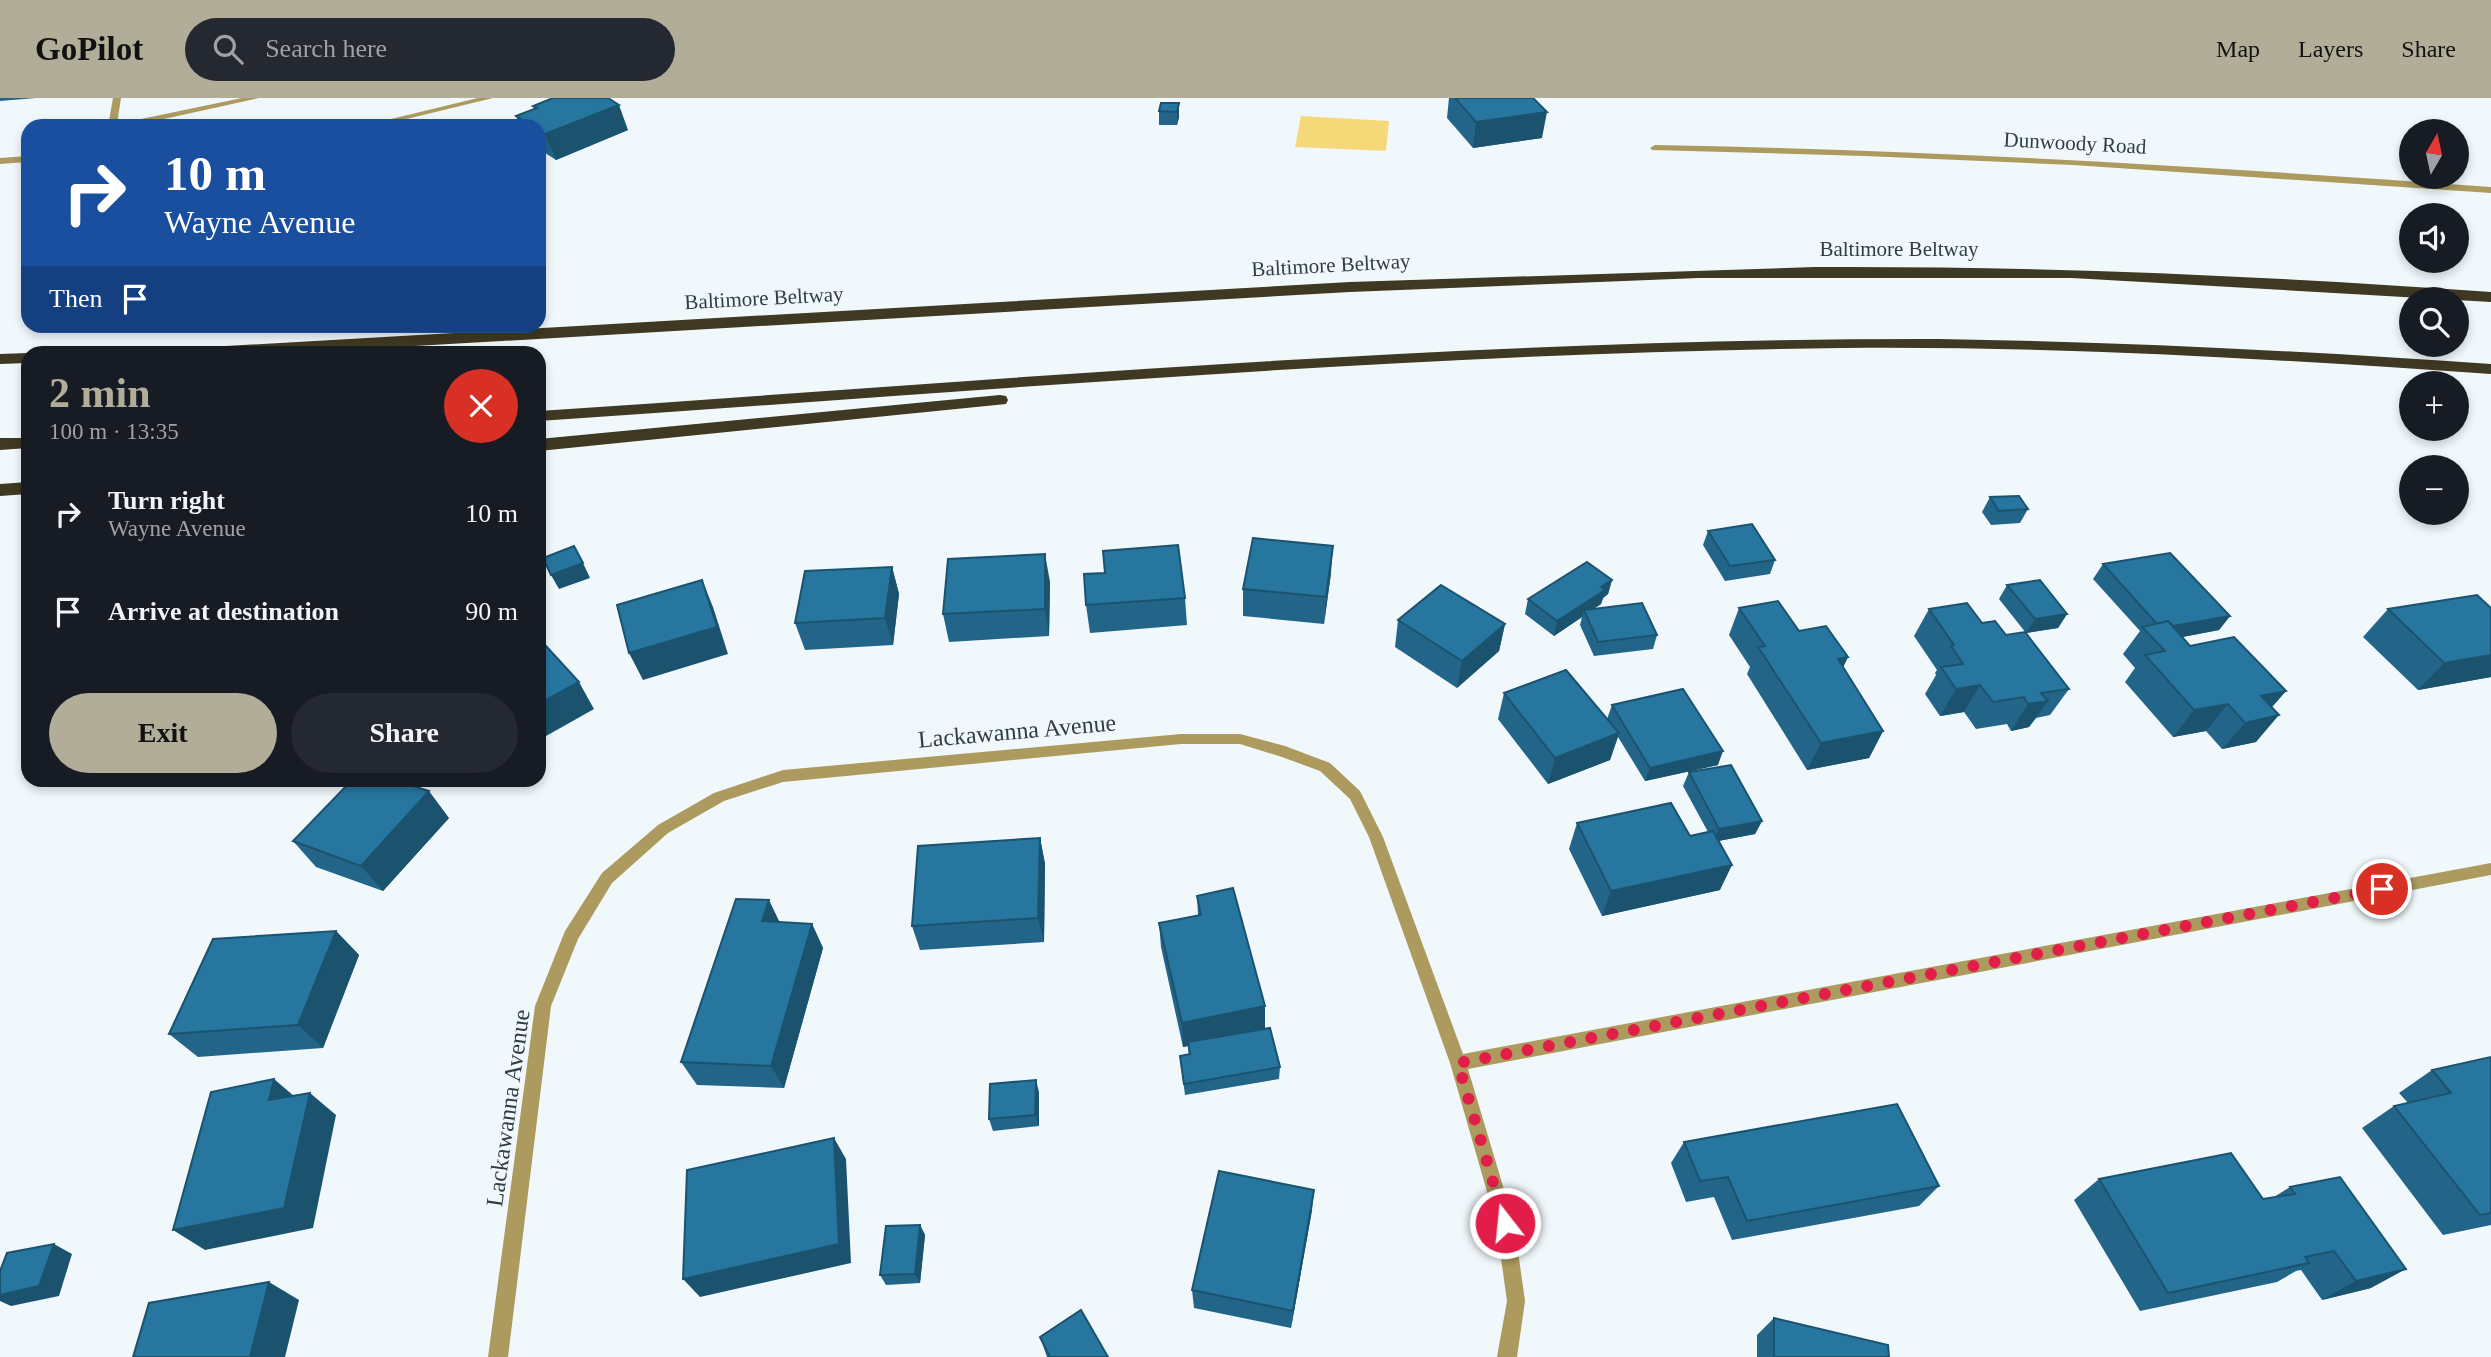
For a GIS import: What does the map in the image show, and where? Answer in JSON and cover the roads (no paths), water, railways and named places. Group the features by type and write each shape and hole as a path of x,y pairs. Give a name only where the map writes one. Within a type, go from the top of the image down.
{"highway":[{"name":"Baltimore Beltway","path":"332,346 1399,283 1710,272 1936,271 2127,275 2327,284 2491,297"},
{"path":"546,416 1422,359 1757,345 2181,351 2491,369"},
{"path":"0,359 21,358"},
{"path":"546,444 1422,359"},
{"path":"0,444 21,443"},
{"path":"0,490 21,488"}],"street":[{"path":"113,119 117,98"},
{"path":"153,119 255,98"},
{"path":"397,119 489,98"},
{"name":"Dunwoody Road","path":"1655,148 1837,150 2081,160 2491,190"},
{"path":"0,161 21,160"},
{"name":"Lackawanna Avenue","path":"498,1357 543,1006 571,936 607,878 663,830 719,797 783,776 1181,738 1240,739 1325,767 1355,796 1376,837 1458,1063 1505,1223 1516,1301 1507,1357"},
{"path":"1458,1063 2491,869"}]}
